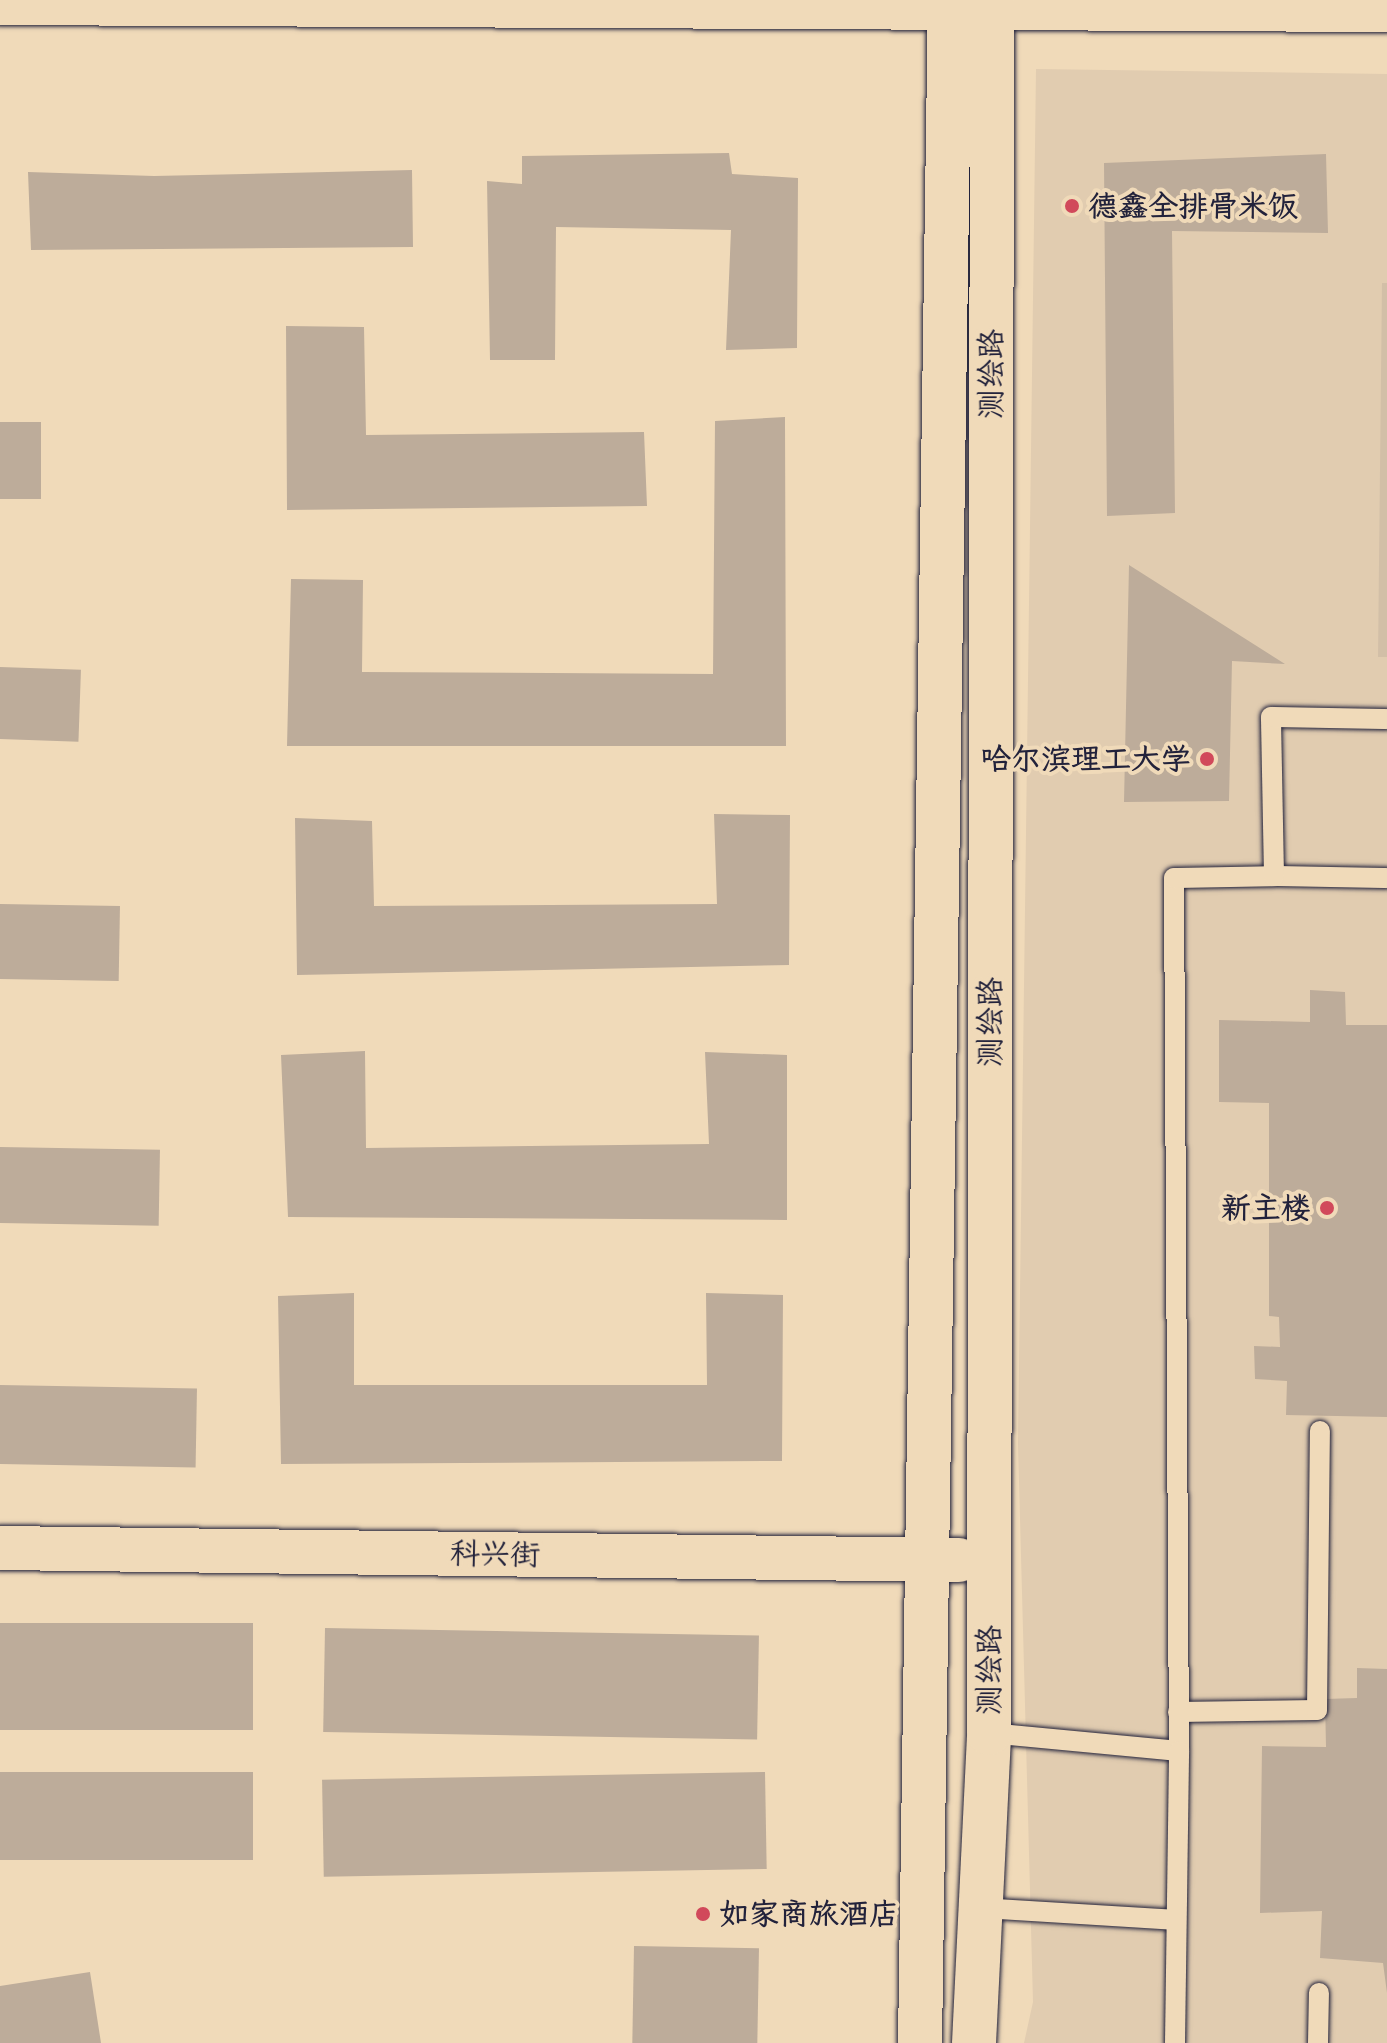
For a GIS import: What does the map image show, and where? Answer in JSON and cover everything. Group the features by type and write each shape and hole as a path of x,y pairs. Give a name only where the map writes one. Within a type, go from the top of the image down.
{"main road":[{"path":"0,3 971,4 1387,10"},
{"name":"测绘路","path":"920,2043 971,4"},
{"name":"测绘路","path":"971,4 989,1560 989,1733 974,2043"},
{"name":"科兴街","path":"0,1548 989,1560"}],"lane":[{"path":"1274,876 1271,717 1387,719"},
{"path":"1175,2043 1179,1751 1174,878 1387,878"},
{"path":"1178,1712 1317,1710 1320,1431"},
{"path":"989,1733 1179,1751"},
{"path":"981,1908 1176,1920"},
{"path":"1318,2043 1319,1993"}],"shaded area":[{"name":"哈尔滨理工大学","path":"1036,69 1387,74 1387,2043 1024,2043 1033,2002 1018,1444"},
{"path":"1382,283 1387,283 1387,657 1378,657"}],"building":[{"path":"729,153 732,174 798,178 797,348 726,350 731,230 556,227 555,360 490,360 487,181 522,184 522,156"},
{"path":"1326,154 1328,233 1172,231 1175,513 1107,516 1104,163"},
{"path":"412,170 413,247 31,250 28,172 154,176"},
{"path":"286,326 364,327 366,435 644,432 647,506 287,510"},
{"path":"785,417 786,746 287,746 291,579 363,580 362,672 713,674 715,421"},
{"path":"0,422 41,422 41,499 0,499"},
{"path":"1129,565 1285,664 1232,661 1229,801 1124,802"},
{"path":"0,667 81,670 78,742 0,739"},
{"path":"714,814 790,815 789,965 297,975 295,818 372,821 374,906 717,904"},
{"path":"0,904 120,906 119,981 0,979"},
{"name":"新主楼","path":"1310,990 1345,992 1346,1025 1387,1025 1387,1417 1286,1415 1287,1381 1255,1379 1254,1346 1280,1347 1279,1317 1269,1316 1269,1103 1219,1102 1219,1020 1310,1022"},
{"path":"365,1051 366,1148 709,1144 705,1052 787,1055 787,1220 288,1217 281,1055"},
{"path":"0,1147 160,1150 159,1226 0,1223"},
{"path":"354,1293 354,1385 707,1385 706,1293 783,1295 782,1461 281,1464 278,1296"},
{"path":"0,1385 197,1388 196,1467 0,1464"},
{"path":"0,1623 253,1623 253,1730 0,1730"},
{"path":"325,1628 759,1636 757,1740 323,1732"},
{"path":"1357,1668 1387,1669 1387,1993 1383,1963 1320,1958 1322,1911 1260,1913 1262,1746 1326,1747 1325,1699 1357,1698"},
{"path":"0,1772 253,1772 253,1860 0,1860"},
{"path":"765,1772 767,1869 324,1877 322,1780"},
{"path":"634,1946 759,1948 757,2043 632,2043"},
{"path":"90,1972 101,2043 0,2043 0,1986"}],"place":[{"name":"德鑫全排骨米饭","path":"1072,206"},
{"name":"哈尔滨理工大学","path":"1207,759"},
{"name":"新主楼","path":"1327,1208"},
{"name":"如家商旅酒店","path":"703,1914"}]}
